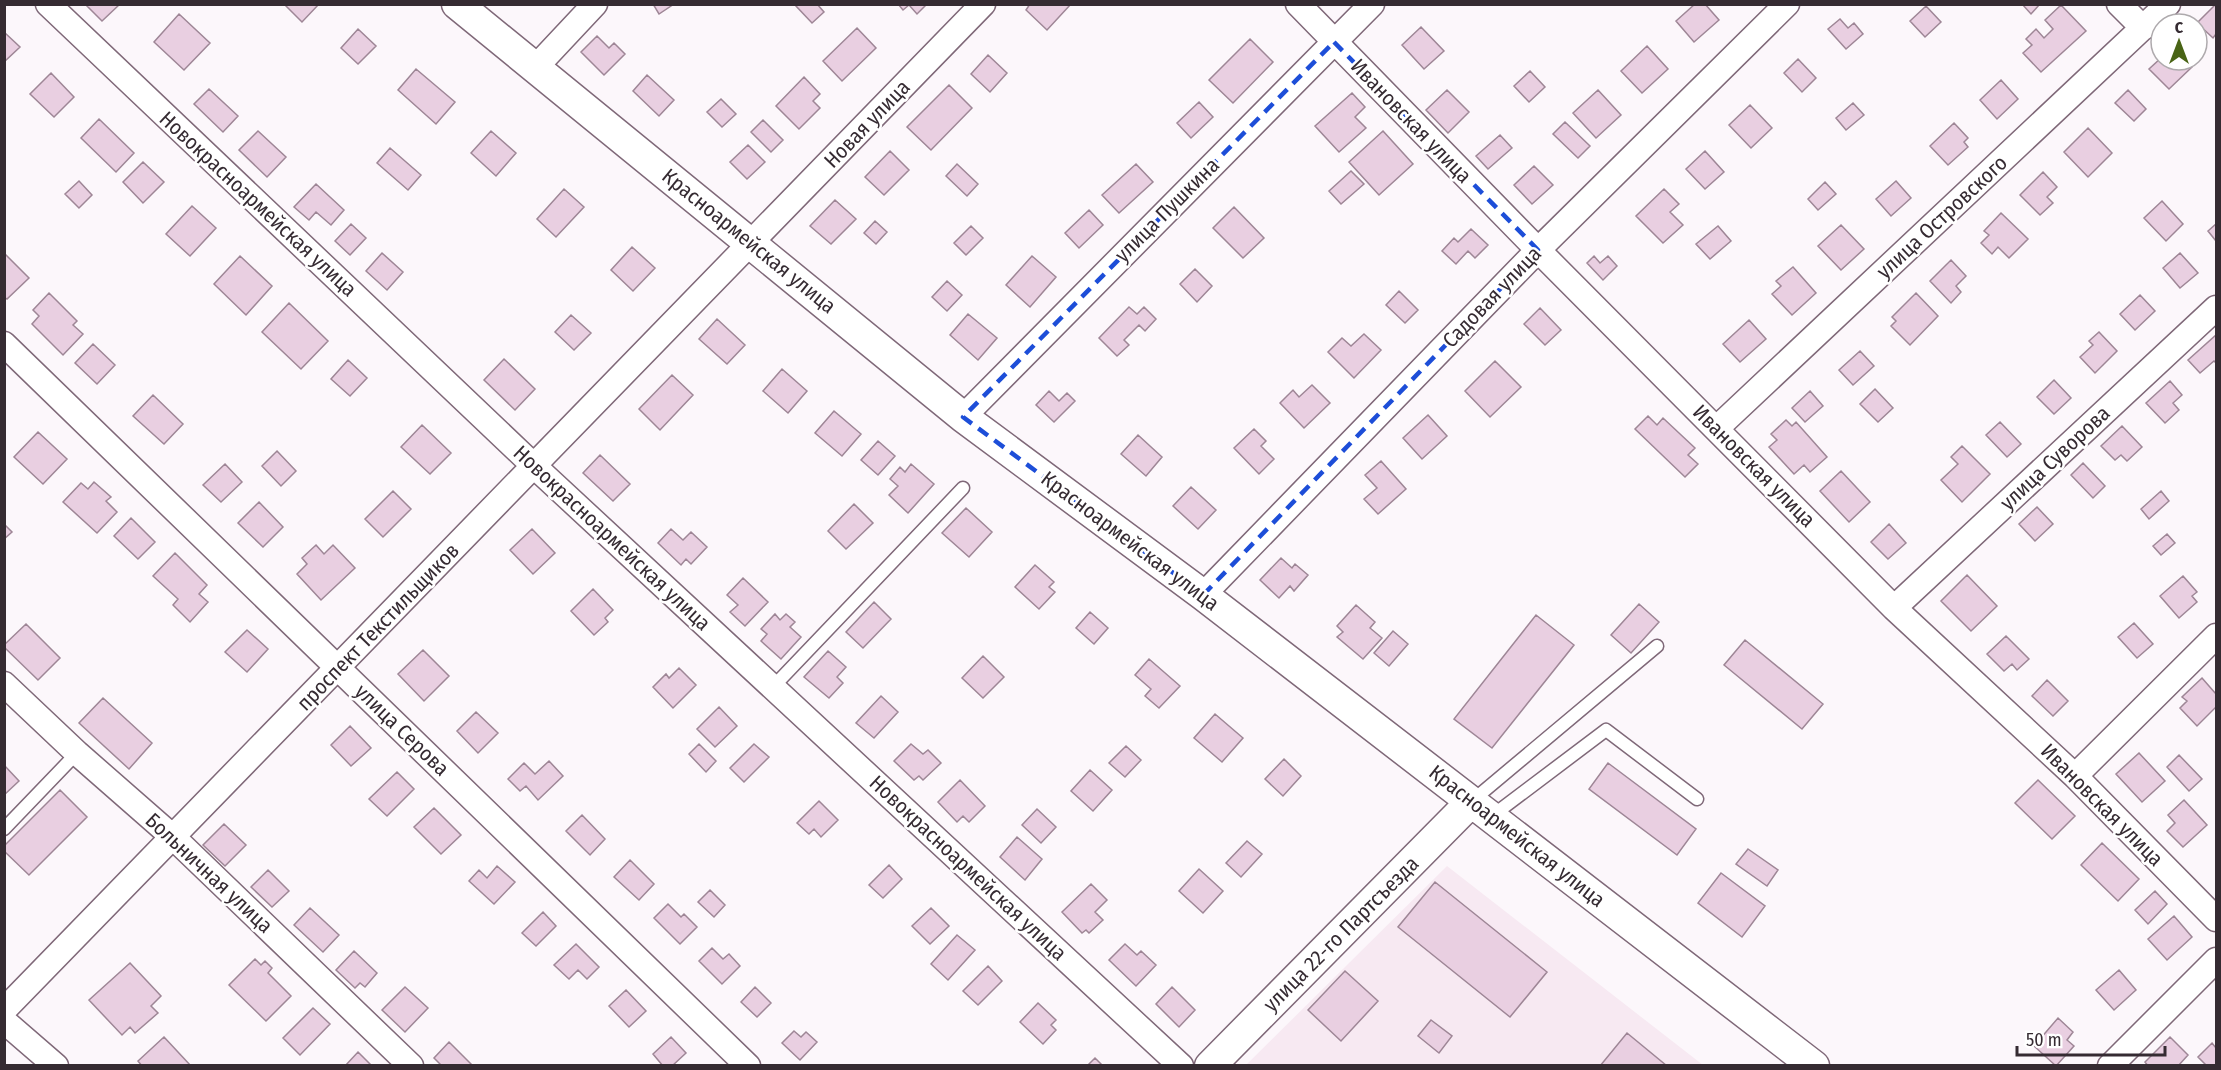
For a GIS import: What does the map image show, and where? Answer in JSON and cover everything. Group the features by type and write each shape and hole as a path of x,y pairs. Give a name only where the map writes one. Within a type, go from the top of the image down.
{"street":[{"name":"Новокрасноармейская улица","path":"48,4 533,465 1181,1065"},
{"name":"Красноармейская улица","path":"457,4 963,417 1203,595 1814,1065"},
{"path":"535,68 595,4"},
{"name":"Новая улица","path":"752,243 983,4"},
{"name":"Ивановская улица","path":"1298,4 1538,250 1894,608 2074,776 2217,919"},
{"name":"улица Пушкина","path":"963,417 1372,4"},
{"name":"Садовая улица","path":"1203,595 1538,250 1787,4"},
{"path":"2119,4 2143,28"},
{"name":"улица Островского","path":"1717,428 2168,4"},
{"name":"проспект Текстильщиков","path":"4,1010 752,243"},
{"name":"улица Суворова","path":"1894,608 2217,308"},
{"name":"улица Серова","path":"4,344 748,1065"},
{"path":"2074,776 2217,636"},
{"name":"Больничная улица","path":"4,684 77,753 174,838 411,1065"},
{"name":"улица 22-го Партсъезда","path":"1210,1065 1481,809"},
{"path":"2110,1065 2217,960"},
{"path":"4,1021 56,1065"}],"lane":[{"path":"773,687 963,488"},
{"path":"1481,809 1657,646"},
{"path":"1481,809 1606,730 1697,799"},
{"path":"4,829 77,753"}],"highlighted area":[{"path":"1334,42 1538,250 1203,595 963,417"}],"shaded area":[{"path":"1447,866 1703,1065 1245,1066"}],"building":[{"path":"89,4 120,4 102,21 87,6"},
{"path":"284,4 319,4 302,22"},
{"path":"653,4 674,4 659,14"},
{"path":"797,4 817,4 824,12 812,23 796,6"},
{"path":"898,4 927,4 917,14 909,5 903,10"},
{"path":"1030,4 1071,4 1047,30 1026,10"},
{"path":"1695,4 1705,4 1719,20 1694,42 1676,21"},
{"path":"2022,4 2040,4 2031,14"},
{"path":"2216,4 2216,34 2213,38 2209,34 2208,12"},
{"path":"2061,5 2086,31 2041,72 2023,53 2032,45 2026,39 2036,29 2044,38 2053,29 2045,20"},
{"path":"1926,6 1941,22 1925,37 1910,21"},
{"path":"179,14 210,43 184,70 154,42"},
{"path":"1840,19 1848,28 1854,23 1863,34 1846,49 1828,29"},
{"path":"1421,27 1444,51 1424,69 1402,45"},
{"path":"857,28 876,48 842,81 823,61"},
{"path":"358,29 376,46 358,64 341,48"},
{"path":"4,32 20,47 4,62"},
{"path":"597,36 609,48 614,43 625,54 604,75 581,52"},
{"path":"1250,39 1273,62 1233,103 1209,80"},
{"path":"1647,46 1668,69 1642,93 1621,71"},
{"path":"988,55 1007,73 990,92 971,74"},
{"path":"1798,59 1816,78 1802,92 1784,73"},
{"path":"416,69 455,102 436,124 398,90"},
{"path":"1530,71 1545,87 1529,102 1514,86"},
{"path":"2152,72 2187,72 2169,89"},
{"path":"51,73 74,97 54,117 30,94"},
{"path":"647,75 674,100 659,116 633,91"},
{"path":"804,77 820,94 813,101 820,108 799,129 776,106"},
{"path":"2001,80 2018,99 1997,119 1980,100"},
{"path":"949,85 972,108 931,150 907,127"},
{"path":"209,89 238,116 223,132 194,104"},
{"path":"1447,90 1469,112 1448,133 1426,110"},
{"path":"1598,90 1621,115 1596,138 1573,113"},
{"path":"2128,90 2146,109 2134,121 2115,103"},
{"path":"1352,93 1365,107 1355,117 1366,128 1339,152 1315,126"},
{"path":"721,99 736,114 722,127 707,112"},
{"path":"1199,102 1213,117 1191,138 1177,123"},
{"path":"1853,103 1864,115 1846,130 1836,118"},
{"path":"1750,105 1772,128 1751,148 1729,125"},
{"path":"99,119 134,153 116,172 81,138"},
{"path":"763,120 783,140 771,152 751,132"},
{"path":"1565,122 1590,146 1578,158 1553,134"},
{"path":"1954,123 1968,138 1964,142 1968,147 1948,165 1930,146"},
{"path":"2088,128 2112,153 2088,177 2064,152"},
{"path":"258,131 286,157 267,177 239,150"},
{"path":"491,131 516,153 496,176 471,153"},
{"path":"1383,131 1413,164 1379,195 1349,162"},
{"path":"1500,135 1512,148 1488,169 1476,156"},
{"path":"748,145 765,162 747,179 730,162"},
{"path":"390,148 421,175 408,190 377,163"},
{"path":"890,151 909,170 884,195 865,177"},
{"path":"1705,151 1724,172 1705,189 1686,169"},
{"path":"143,162 164,182 143,203 123,182"},
{"path":"957,164 978,184 967,196 946,176"},
{"path":"1136,164 1153,182 1119,213 1102,195"},
{"path":"1534,166 1553,185 1532,204 1514,185"},
{"path":"1351,171 1364,184 1341,204 1329,191"},
{"path":"2043,172 2057,187 2047,197 2053,203 2040,215 2020,195"},
{"path":"79,181 92,195 79,208 65,194"},
{"path":"1896,181 1911,198 1891,216 1876,199"},
{"path":"1825,182 1836,194 1818,210 1808,199"},
{"path":"316,184 344,210 331,225 316,212 309,220 294,207"},
{"path":"564,189 584,207 556,237 537,219"},
{"path":"1664,189 1679,204 1670,212 1683,225 1663,243 1636,216"},
{"path":"835,200 856,219 831,244 810,226"},
{"path":"2162,201 2183,224 2166,241 2144,218"},
{"path":"192,206 216,228 190,256 166,234"},
{"path":"1234,207 1264,238 1243,258 1213,228"},
{"path":"1089,210 1103,225 1079,248 1065,233"},
{"path":"2001,213 2028,239 2009,258 1998,247 1992,254 1981,243 1989,235 1984,231"},
{"path":"875,221 887,232 876,244 864,233"},
{"path":"351,224 366,238 350,255 335,241"},
{"path":"2216,224 2216,241 2208,231"},
{"path":"1841,225 1864,249 1841,270 1818,246"},
{"path":"971,226 983,238 966,255 954,243"},
{"path":"1718,226 1731,241 1710,259 1696,244"},
{"path":"1471,229 1488,245 1475,258 1468,251 1456,264 1442,251 1454,238 1458,242"},
{"path":"632,247 655,268 633,291 611,270"},
{"path":"4,253 29,278 7,299 4,297"},
{"path":"382,253 403,272 387,290 366,271"},
{"path":"2180,253 2198,273 2180,288 2163,268"},
{"path":"240,256 272,286 246,315 214,284"},
{"path":"1032,256 1056,277 1030,307 1006,285"},
{"path":"1594,256 1600,263 1608,256 1617,266 1603,280 1587,263"},
{"path":"1951,260 1966,276 1956,286 1961,292 1951,303 1930,281"},
{"path":"1793,267 1816,293 1792,315 1772,294 1781,286 1776,281"},
{"path":"1195,269 1212,286 1197,302 1180,284"},
{"path":"947,281 962,295 947,311 932,297"},
{"path":"1399,291 1418,310 1405,323 1386,305"},
{"path":"49,293 77,321 73,325 83,334 63,355 32,324 39,316 33,310"},
{"path":"1916,293 1938,316 1910,345 1891,326 1896,321 1892,317"},
{"path":"2140,295 2155,311 2135,330 2120,314"},
{"path":"289,303 328,341 301,369 262,332"},
{"path":"1129,307 1137,314 1144,307 1156,319 1145,331 1139,325 1124,340 1129,345 1117,356 1099,338"},
{"path":"1540,308 1561,330 1545,345 1524,324"},
{"path":"968,314 997,338 978,360 950,335"},
{"path":"571,315 591,333 574,350 555,332"},
{"path":"717,319 745,345 727,364 699,339"},
{"path":"1749,320 1766,339 1740,362 1723,344"},
{"path":"2099,332 2117,351 2095,373 2080,357 2093,345 2089,341"},
{"path":"1364,334 1381,350 1354,378 1328,352 1342,338 1351,346"},
{"path":"2216,335 2216,363 2214,361 2200,373 2188,360"},
{"path":"93,344 115,365 97,384 75,363"},
{"path":"1860,351 1874,366 1853,385 1839,370"},
{"path":"504,359 535,389 515,410 484,380"},
{"path":"348,360 367,378 350,396 331,379"},
{"path":"1495,361 1521,387 1490,417 1465,391"},
{"path":"782,369 807,391 788,413 763,391"},
{"path":"672,375 693,395 660,430 639,409"},
{"path":"2054,380 2071,398 2054,414 2037,397"},
{"path":"2170,381 2182,395 2173,403 2179,410 2165,423 2146,403"},
{"path":"1312,385 1330,403 1304,428 1280,403 1293,390 1299,397"},
{"path":"1875,389 1893,408 1878,422 1860,404"},
{"path":"1049,391 1059,401 1067,393 1075,401 1054,422 1036,405"},
{"path":"1810,391 1823,406 1805,422 1792,408"},
{"path":"153,395 183,424 164,444 133,416"},
{"path":"834,411 861,434 842,456 815,433"},
{"path":"1428,415 1447,436 1422,459 1403,438"},
{"path":"1648,416 1657,425 1663,418 1695,448 1688,455 1698,464 1685,477 1635,429"},
{"path":"1786,420 1792,426 1796,422 1827,457 1810,472 1804,465 1794,474 1769,447 1777,440 1771,434"},
{"path":"2000,422 2021,444 2007,457 1986,435"},
{"path":"422,425 451,453 430,474 401,447"},
{"path":"2122,426 2142,447 2127,461 2121,455 2115,460 2101,446"},
{"path":"1254,429 1266,441 1261,446 1274,459 1259,474 1234,448"},
{"path":"38,432 67,459 43,484 14,457"},
{"path":"1138,435 1162,457 1146,476 1121,454"},
{"path":"878,441 895,456 878,475 861,460"},
{"path":"1962,446 1990,474 1962,502 1941,480 1958,464 1951,457"},
{"path":"277,451 296,471 281,486 262,466"},
{"path":"600,455 630,484 613,501 583,473"},
{"path":"1381,461 1406,489 1378,514 1364,499 1377,488 1365,475"},
{"path":"2083,463 2105,486 2093,498 2071,475"},
{"path":"225,464 242,482 221,502 203,485"},
{"path":"911,464 934,484 908,513 889,495 898,486 890,479 900,467 905,472"},
{"path":"1841,471 1870,502 1849,522 1820,491"},
{"path":"94,482 111,497 106,501 117,512 97,533 63,502 81,483 88,489"},
{"path":"1191,487 1216,510 1198,529 1173,506"},
{"path":"393,491 411,509 383,537 365,519"},
{"path":"2161,491 2169,501 2149,519 2141,509"},
{"path":"259,502 283,527 263,547 238,523"},
{"path":"854,504 873,523 846,549 828,531"},
{"path":"2037,507 2053,524 2035,541 2019,524"},
{"path":"966,508 992,532 969,557 942,533"},
{"path":"131,518 155,542 138,559 114,536"},
{"path":"4,524 12,532 4,539"},
{"path":"1889,524 1906,543 1888,559 1871,542"},
{"path":"532,529 555,553 533,574 510,550"},
{"path":"671,529 683,540 691,532 707,547 691,564 686,559 681,565 658,543"},
{"path":"2167,534 2175,543 2161,555 2153,546"},
{"path":"316,545 324,554 333,545 355,568 321,600 297,574 307,564 302,558"},
{"path":"175,553 207,585 199,594 208,602 190,622 173,605 178,599 153,576"},
{"path":"1281,558 1292,568 1295,564 1308,575 1294,591 1290,586 1279,598 1260,580"},
{"path":"1035,565 1054,582 1049,587 1055,592 1039,609 1015,587"},
{"path":"1967,575 1997,606 1971,631 1941,601"},
{"path":"2183,576 2197,592 2192,596 2197,602 2179,618 2160,596"},
{"path":"743,578 768,602 745,626 730,612 738,605 727,595"},
{"path":"593,589 613,610 605,618 608,622 594,635 571,611"},
{"path":"874,602 891,619 863,648 846,632"},
{"path":"1639,604 1659,622 1631,653 1611,635"},
{"path":"1356,605 1375,622 1370,628 1382,638 1363,659 1337,637 1343,632 1337,626"},
{"path":"1090,612 1108,628 1094,644 1076,628"},
{"path":"775,614 780,620 786,614 795,622 790,627 801,637 781,659 761,641 767,634 761,629"},
{"path":"1536,615 1574,645 1492,748 1454,719"},
{"path":"2134,623 2153,644 2137,658 2118,637"},
{"path":"26,624 60,658 38,680 4,647"},
{"path":"247,630 268,649 247,672 225,652"},
{"path":"1393,631 1408,644 1389,666 1374,653"},
{"path":"2006,636 2029,659 2017,670 2012,664 2004,671 1987,654"},
{"path":"1745,640 1823,704 1802,729 1724,665"},
{"path":"423,650 449,676 424,701 398,674"},
{"path":"828,651 846,667 837,677 843,683 829,698 804,677"},
{"path":"983,656 1004,677 983,698 962,678"},
{"path":"1149,659 1180,686 1159,708 1145,696 1151,689 1135,675"},
{"path":"679,668 696,685 673,708 653,687 666,674 669,678"},
{"path":"2202,678 2216,694 2216,707 2197,726 2180,708 2187,701 2182,697"},
{"path":"2047,680 2068,701 2053,716 2032,696"},
{"path":"881,696 898,712 874,738 856,723"},
{"path":"103,698 152,743 129,769 79,723"},
{"path":"719,707 737,726 715,747 697,729"},
{"path":"476,712 498,733 478,753 457,731"},
{"path":"1215,714 1243,738 1222,762 1194,738"},
{"path":"350,726 371,748 351,766 331,745"},
{"path":"699,744 716,761 706,772 689,754"},
{"path":"754,744 769,757 744,782 730,768"},
{"path":"911,744 923,754 928,750 941,763 923,780 919,776 914,780 894,761"},
{"path":"1126,746 1141,760 1125,777 1109,763"},
{"path":"2139,753 2165,781 2142,802 2116,774"},
{"path":"2179,755 2202,779 2189,791 2167,767"},
{"path":"1284,759 1301,776 1283,796 1265,779"},
{"path":"549,761 563,776 538,800 526,786 520,791 508,779 524,763 535,774"},
{"path":"1608,763 1696,829 1677,855 1589,789"},
{"path":"4,765 19,781 4,795"},
{"path":"1090,770 1112,790 1093,811 1071,791"},
{"path":"397,772 414,789 387,816 369,799"},
{"path":"960,780 985,806 969,822 963,816 957,822 938,802"},
{"path":"2038,780 2075,816 2052,839 2015,803"},
{"path":"60,790 87,817 29,875 4,851 4,846"},
{"path":"2184,800 2207,825 2183,847 2167,831 2175,823 2168,815"},
{"path":"819,801 838,820 821,837 814,829 809,834 797,823"},
{"path":"434,808 461,835 441,854 414,827"},
{"path":"1037,809 1056,827 1041,843 1022,825"},
{"path":"582,815 605,839 590,855 566,831"},
{"path":"224,824 246,845 225,866 203,845"},
{"path":"1017,837 1042,859 1025,880 1000,857"},
{"path":"1247,841 1262,854 1241,877 1226,863"},
{"path":"2102,843 2139,879 2118,901 2081,865"},
{"path":"1748,849 1778,870 1767,886 1736,864"},
{"path":"630,860 654,884 639,900 614,877"},
{"path":"889,865 902,879 883,898 869,885"},
{"path":"497,866 515,882 494,904 469,881 479,870 487,878"},
{"path":"1199,869 1223,891 1203,913 1179,891"},
{"path":"268,870 289,891 272,907 251,887"},
{"path":"1721,873 1765,906 1742,937 1698,903"},
{"path":"1435,882 1547,972 1510,1017 1398,927"},
{"path":"1091,884 1107,900 1095,912 1103,920 1089,933 1086,930 1082,933 1062,912"},
{"path":"710,890 725,905 714,917 698,902"},
{"path":"2155,891 2167,904 2148,924 2135,910"},
{"path":"668,904 681,917 684,914 697,927 680,944 654,918"},
{"path":"310,908 339,935 323,952 294,925"},
{"path":"931,908 949,926 930,944 912,926"},
{"path":"543,912 556,926 536,946 522,933"},
{"path":"2174,916 2192,937 2167,960 2148,939"},
{"path":"957,935 975,950 948,980 931,964"},
{"path":"576,944 599,967 587,979 578,970 569,979 554,965"},
{"path":"1125,944 1137,955 1141,951 1156,965 1136,986 1109,960"},
{"path":"712,948 723,959 729,954 740,966 722,984 699,961"},
{"path":"354,951 377,973 365,987 360,983 355,988 336,970"},
{"path":"255,959 261,965 265,961 272,968 268,973 291,996 266,1021 229,985"},
{"path":"130,963 161,996 151,1006 158,1013 135,1033 130,1027 122,1035 89,1000"},
{"path":"988,966 1002,981 978,1005 963,991"},
{"path":"2119,970 2136,990 2114,1010 2096,990"},
{"path":"1345,971 1378,1001 1341,1041 1308,1010"},
{"path":"405,987 428,1008 405,1032 382,1010"},
{"path":"755,987 771,1003 757,1017 741,1002"},
{"path":"1172,987 1195,1010 1179,1027 1156,1004"},
{"path":"626,990 646,1011 629,1027 609,1006"},
{"path":"1038,1003 1056,1020 1051,1025 1056,1030 1043,1044 1020,1022"},
{"path":"313,1008 330,1024 300,1055 283,1038"},
{"path":"2058,1018 2073,1032 2067,1040 2074,1046 2056,1066 2034,1046"},
{"path":"1431,1020 1452,1036 1439,1053 1418,1036"},
{"path":"794,1031 801,1037 806,1032 817,1042 800,1060 782,1043"},
{"path":"1627,1033 1667,1066 1600,1066"},
{"path":"164,1037 191,1066 142,1066 138,1061"},
{"path":"671,1037 686,1053 672,1066 663,1066 653,1054"},
{"path":"2170,1037 2188,1055 2178,1066 2148,1066 2145,1062"},
{"path":"449,1042 473,1066 442,1066 434,1058"},
{"path":"2212,1043 2216,1048 2216,1066 2207,1066 2198,1057"},
{"path":"358,1052 372,1066 345,1066"},
{"path":"1095,1058 1103,1066 1087,1066"}]}
